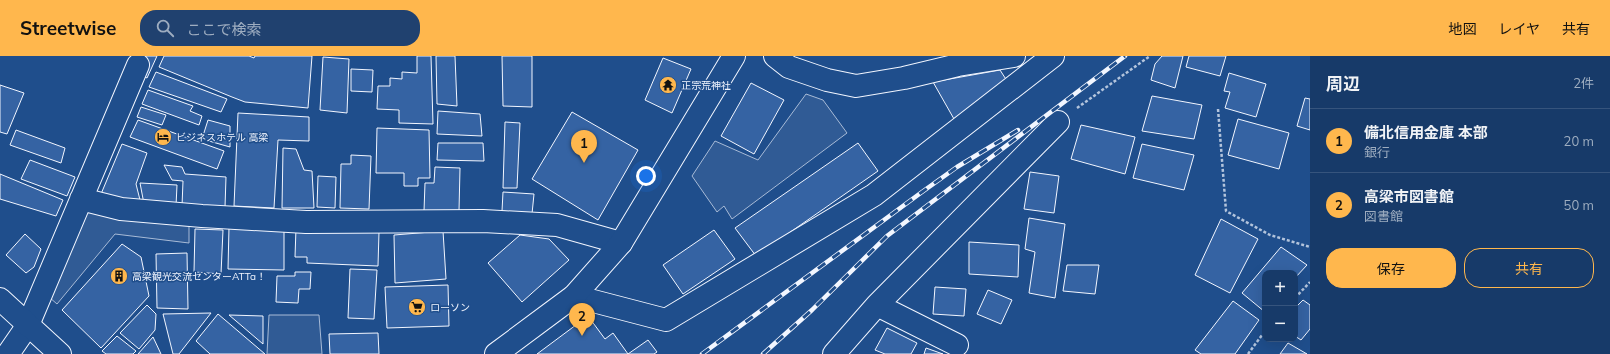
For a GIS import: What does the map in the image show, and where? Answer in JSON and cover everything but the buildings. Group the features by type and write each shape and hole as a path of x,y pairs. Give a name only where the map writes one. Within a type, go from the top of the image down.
{"street":[{"path":"496,354 574,296 621,242 734,56"},
{"path":"775,56 789,67 827,80 856,86 904,78 958,65 1014,56"},
{"path":"574,296 666,320 874,195 1053,56"},
{"path":"8,354 28,325 138,65"},
{"path":"834,354 877,305 1058,122"},
{"path":"81,199 121,209 202,216 306,222 483,221 557,225 621,242"},
{"path":"0,299 60,354"},
{"path":"877,305 956,344"}],"path":[{"path":"1058,122 1150,56"},
{"path":"1218,109 1226,211 1270,235 1310,247"},
{"path":"1298,295 1310,282"},
{"path":"1248,354 1262,335"}],"shaded area":[{"path":"806,94 823,100 847,133 732,219 724,206 717,212 692,176 715,141 758,160"},
{"path":"87,209 189,222 189,243 115,234 57,304 49,297"},
{"path":"269,315 319,315 322,354 267,354"}],"railway":[{"path":"763,354 812,310 887,236 1125,56"},
{"path":"702,354 957,167 1018,130"}],"place":[{"name":"正宗荒神社","path":"668,85"},
{"name":"ビジネスホテル 高梁","path":"163,137"},
{"name":"備北信用金庫 本部","path":"584,163"},
{"name":"高梁観光交流センターATTa！","path":"119,276"},
{"name":"ローソン","path":"417,307"},
{"name":"高梁市図書館","path":"582,336"}]}
